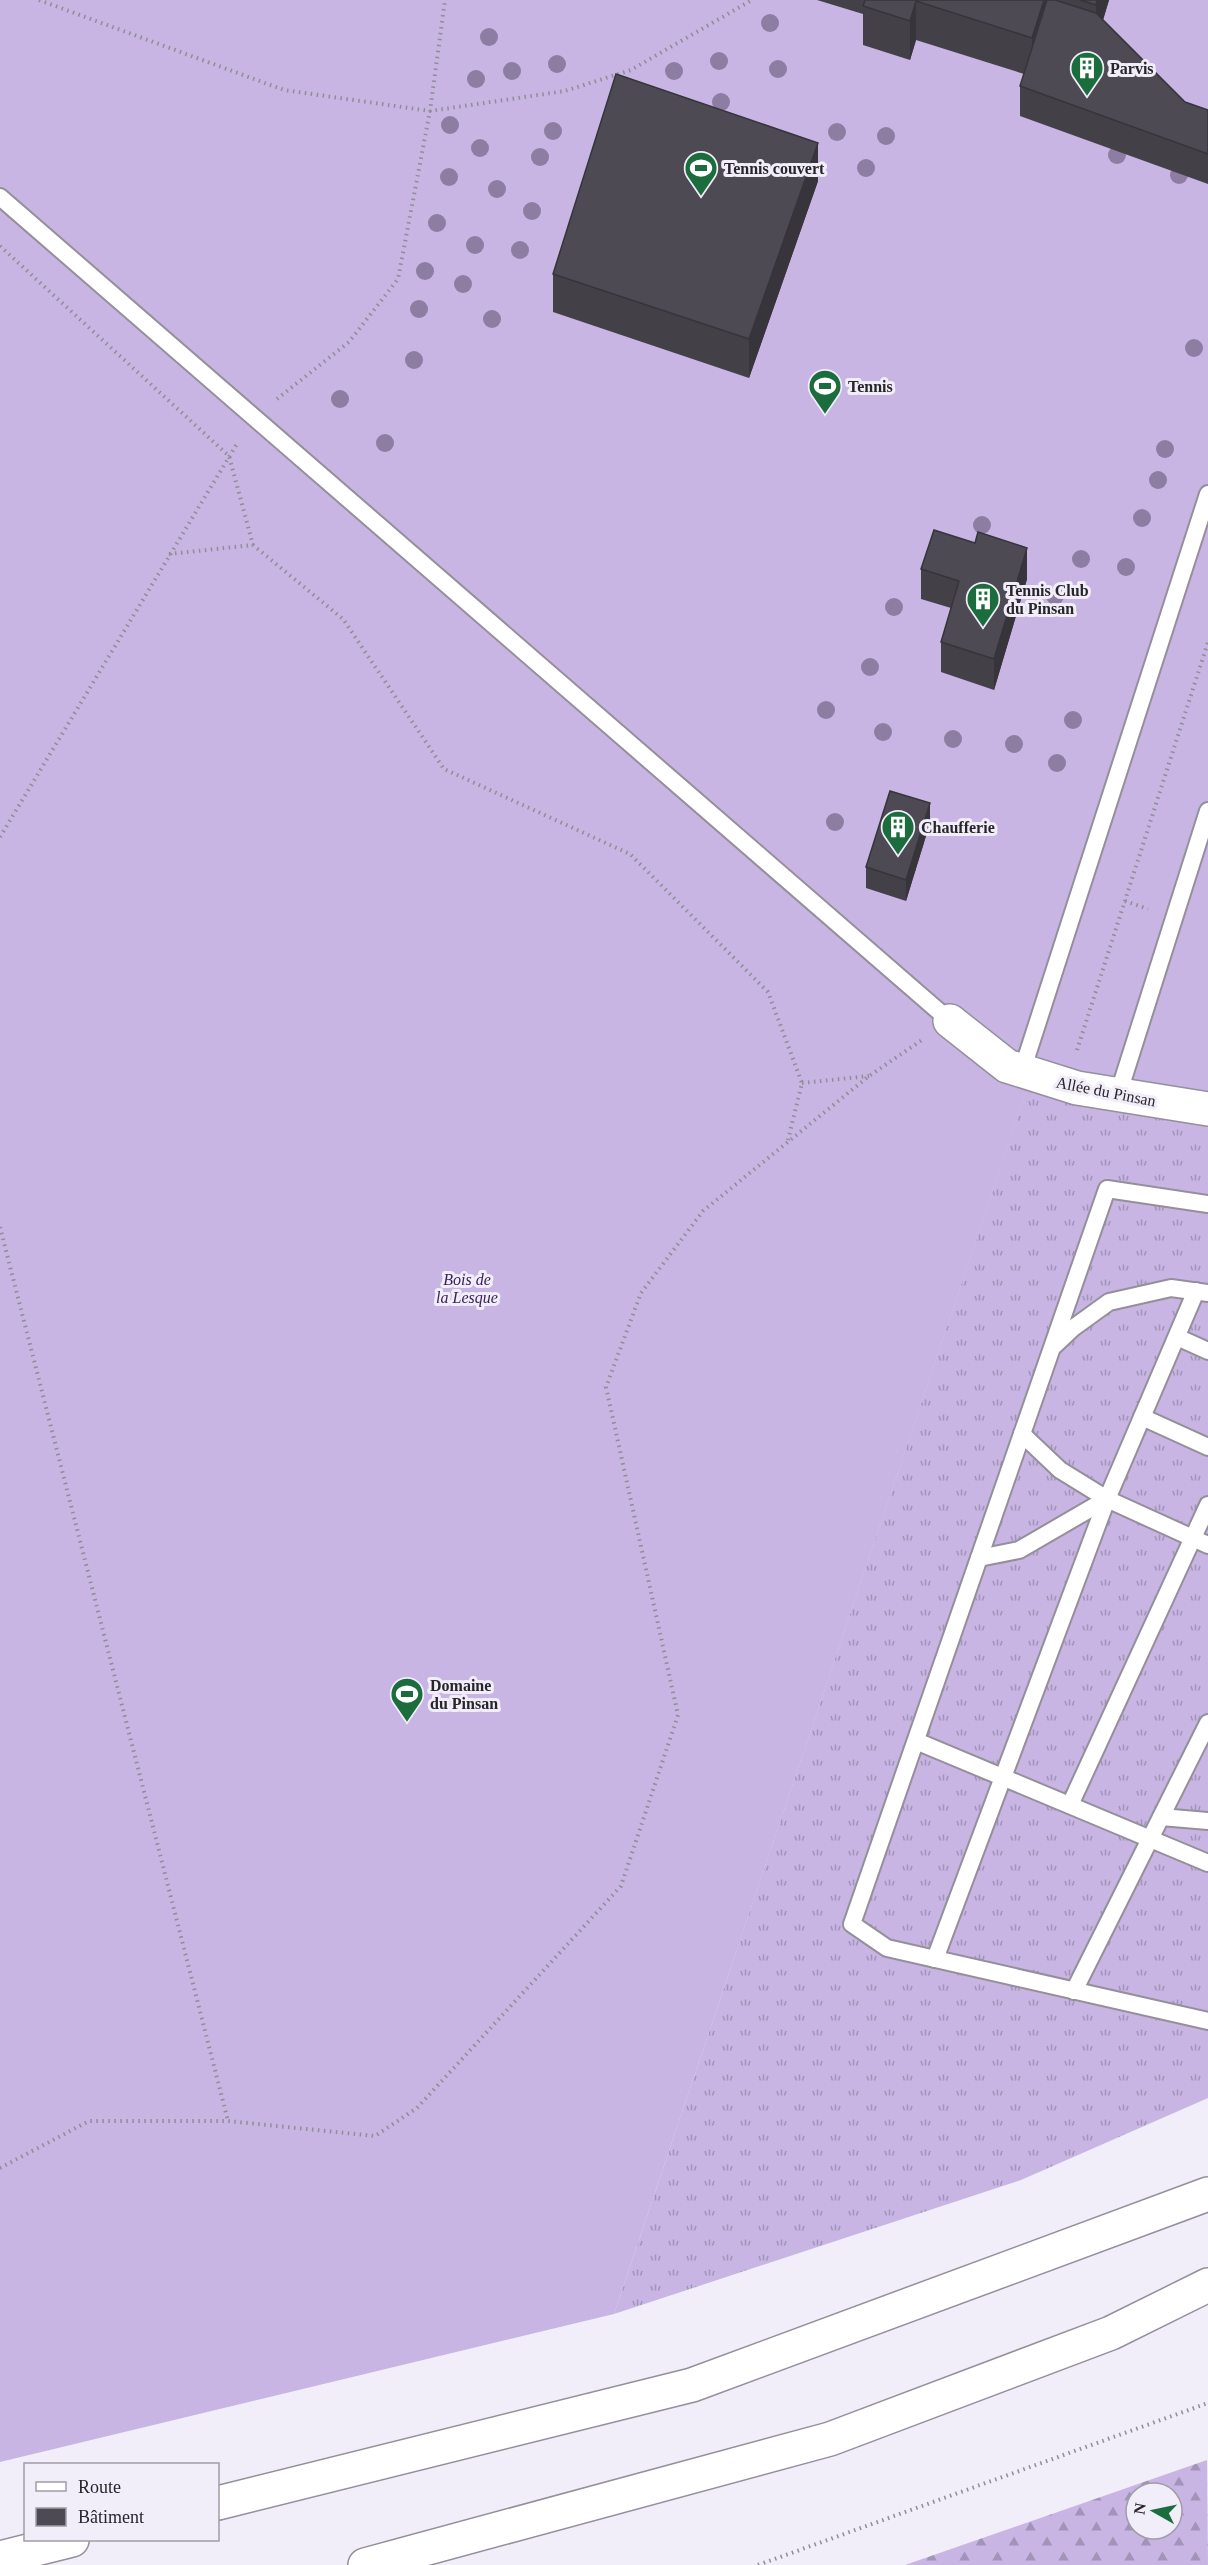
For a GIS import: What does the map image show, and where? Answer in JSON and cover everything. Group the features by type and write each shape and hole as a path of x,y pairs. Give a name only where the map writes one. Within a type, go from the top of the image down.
{"main road":[{"name":"Allée du Pinsan","path":"950,1020 1007,1066 1066,1085 1208,1109"},
{"path":"219,2503 692,2385 1208,2194"},
{"path":"365,2565 830,2439 1112,2333 1208,2285"},
{"path":"0,2558 68,2541"}],"lane":[{"path":"0,196 950,1020"},
{"path":"1022,1071 1208,494"},
{"path":"1118,1095 1208,811"},
{"path":"1208,1204 1107,1189 852,1924 887,1948 1208,2021"},
{"path":"935,1959 1107,1499 1177,1337 1202,1292 1171,1287 1109,1302 1073,1328 1052,1348"},
{"path":"1177,1337 1208,1351"},
{"path":"1142,1417 1208,1447"},
{"path":"1022,1434 1060,1470 1107,1499 1208,1545"},
{"path":"979,1558 1019,1550 1107,1499"},
{"path":"1070,1805 1208,1504"},
{"path":"1074,1991 1161,1817 1203,1747 1208,1723"},
{"path":"916,1741 1208,1863"},
{"path":"1161,1817 1208,1821"}],"path":[{"path":"39,0 284,90 430,111 565,91 631,70 752,0"},
{"path":"0,837 169,554 254,417 349,342 398,279 430,111 445,0"},
{"path":"0,246 229,456 253,545 343,619 444,769 630,854 768,992 802,1083 788,1140"},
{"path":"169,554 253,545"},
{"path":"1066,1085 1208,642"},
{"path":"0,2168 89,2121 228,2121 375,2136 417,2108 621,1886 678,1715 606,1387 641,1293 703,1211 869,1076 950,1020"},
{"path":"802,1083 869,1076"},
{"path":"0,1227 228,2121"},
{"path":"758,2565 1208,2403"}],"green space":[{"name":"Domaine du Pinsan","path":"0,0 1208,0 1208,1109 1032,1075 614,2314 0,2462"},
{"path":"1032,1074 1208,1109 1208,2098 1021,2180 614,2314"},
{"path":"1207,2460 1208,2565 905,2565 1124,2489 1124,2541 1184,2541 1184,2481 1147,2481"}],"building":[{"path":"865,0 1044,0 1032,38 916,1 910,21 863,6"},
{"path":"1047,0 1055,0 1096,13 1185,102 1208,110 1208,154 1020,86"},
{"path":"1080,0 1097,0 1096,5"},
{"path":"616,74 818,143 749,339 553,274"},
{"path":"934,530 975,543 978,532 1027,548 994,659 941,642 959,581 921,569"},
{"name":"Chaufferie","path":"890,791 930,803 906,880 866,867"}],"place":[{"name":"Parvis","path":"1087,97"},
{"name":"Tennis couvert","path":"701,197"},
{"name":"Tennis","path":"825,415"},
{"name":"Tennis Club du Pinsan","path":"983,628"},
{"name":"Chaufferie","path":"898,856"},
{"name":"Domaine du Pinsan","path":"407,1723"}],"park label":[{"name":"Bois de la Lesque","path":"467,1288"}]}
